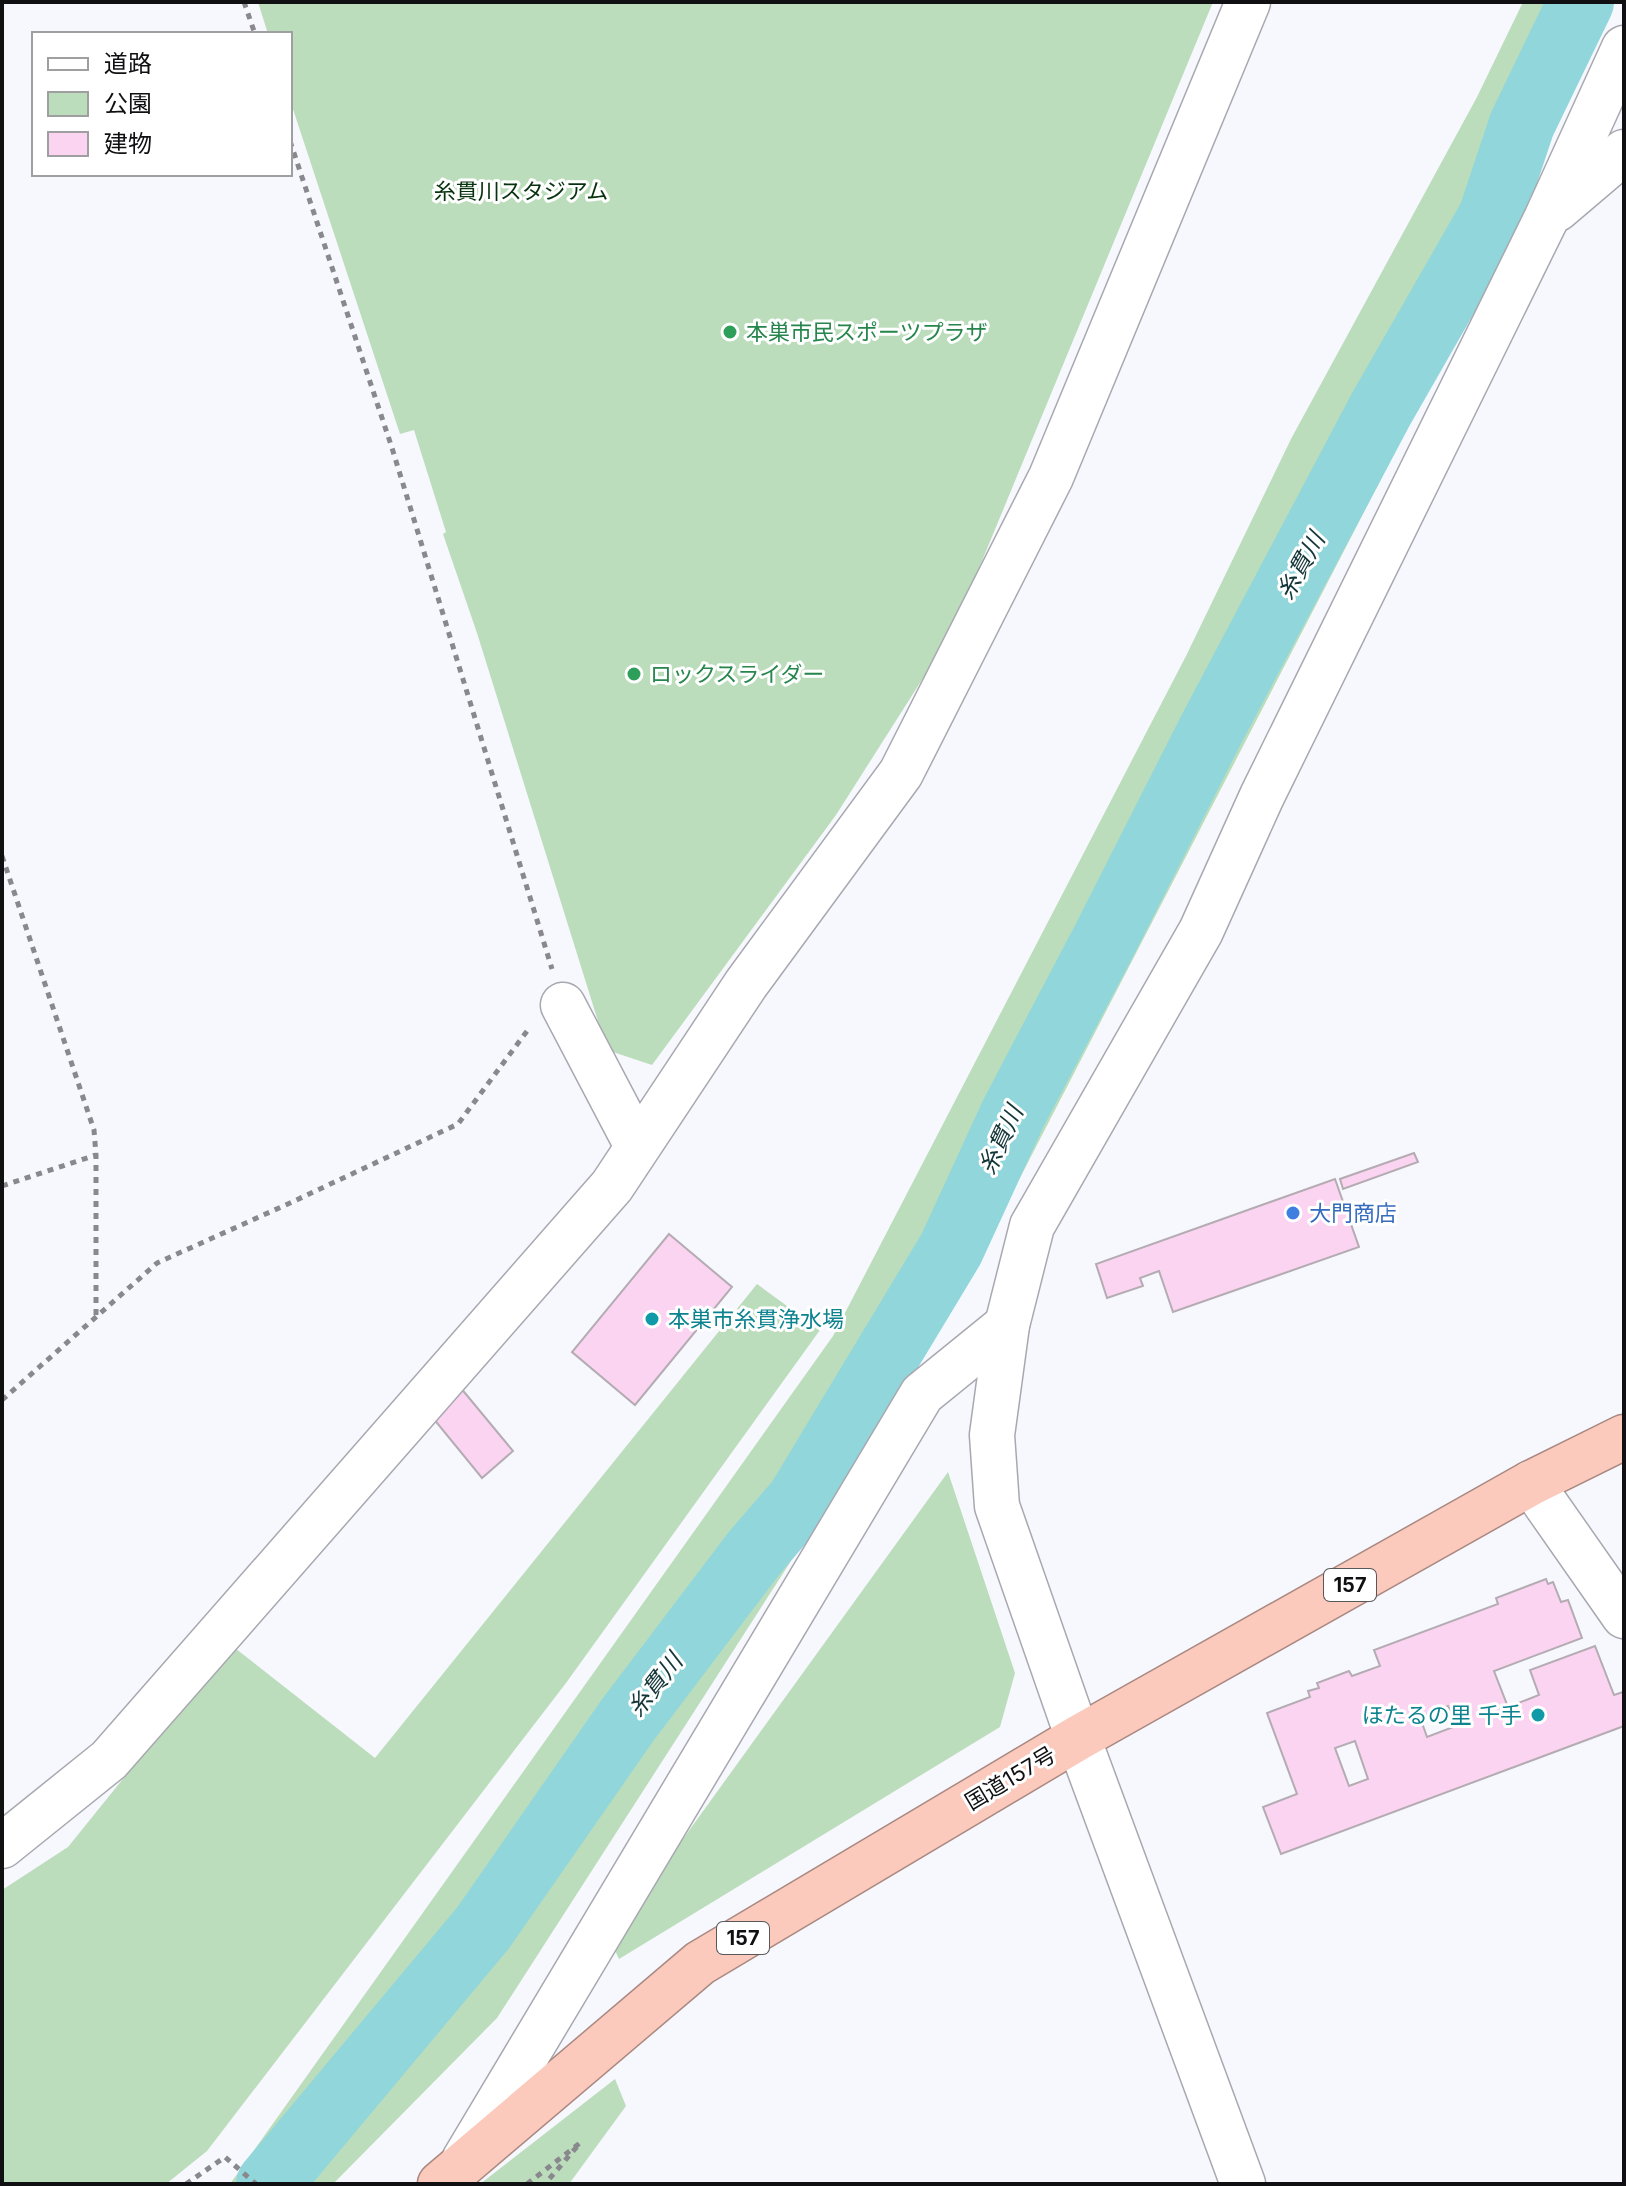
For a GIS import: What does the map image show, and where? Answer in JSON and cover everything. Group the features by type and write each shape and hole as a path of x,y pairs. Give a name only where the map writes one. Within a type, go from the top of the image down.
{"highway":[{"name":"国道157号","path":"450,2176 700,1963 1078,1738 1531,1483 1624,1437"}],"street":[{"path":"2,1846 109,1760 612,1186 746,984 901,773 1051,477 1248,2"},
{"path":"1243,2184 1078,1738 997,1506 992,1435 1007,1325 1032,1226 1201,931 1262,796 1546,219 1624,48"},
{"path":"1546,219 1624,152"},
{"path":"563,1005 637,1146"},
{"path":"450,2176 922,1394 1007,1325"},
{"path":"1531,1483 1624,1616"}],"path":[{"path":"244,2 254,32"},
{"path":"2,1400 157,1263 458,1124 535,1021 563,1005 392,448 292,147"},
{"path":"2,856 94,1130 96,1318"},
{"path":"2,1186 96,1155"},
{"path":"527,2184 580,2143 545,2184"},
{"path":"186,2184 225,2157 256,2184"}],"green space":[{"name":"本巣市民スポーツプラザ","path":"258,2 1213,2 953,631 836,815 652,1065 607,1050 477,633 443,534 446,532 414,430 400,434 292,106 292,32 267,32"},
{"path":"1523,2 1614,2 1500,249 948,1317 497,2018 333,2184 230,2184 833,1336 1186,656 1291,439 1477,97"},
{"path":"757,1284 820,1330 566,1683 207,2151 166,2184 2,2184 2,1890 68,1847 231,1645 375,1758"},
{"path":"948,1472 1015,1673 1000,1727 619,1959 610,1940"},
{"path":"615,2079 626,2106 569,2184 480,2184"}],"building":[{"path":"1414,1153 1418,1162 1343,1189 1340,1179"},
{"name":"大門商店","path":"1335,1179 1359,1247 1173,1312 1159,1271 1140,1278 1143,1286 1107,1298 1096,1264"},
{"name":"本巣市糸貫浄水場","path":"669,1234 732,1287 635,1405 572,1352"},
{"path":"460,1387 513,1451 482,1478 428,1412"},
{"name":"ほたるの里 千手","path":"1546,1579 1548,1584 1553,1582 1561,1602 1568,1600 1582,1638 1494,1671 1508,1707 1539,1695 1530,1670 1595,1646 1614,1695 1624,1694 1624,1726 1281,1854 1263,1807 1297,1794 1267,1713 1310,1697 1308,1691 1319,1688 1317,1683 1349,1671 1352,1676 1380,1666 1374,1650 1498,1604 1496,1598","holes":["1448,1706 1456,1726 1427,1737 1420,1717","1355,1741 1368,1779 1349,1786 1335,1748"]}],"waterway":[{"name":"糸貫川","path":"269,2184 483,1928 627,1721 755,1552 799,1501 951,1249 1013,1114 1211,730 1381,409 1491,217 1522,124 1581,2"}],"place":[{"name":"本巣市民スポーツプラザ","path":"730,332"},
{"name":"ロックスライダー","path":"634,674"},
{"name":"大門商店","path":"1293,1213"},
{"name":"本巣市糸貫浄水場","path":"652,1319"},
{"name":"ほたるの里 千手","path":"1538,1715"}],"park label":[{"name":"糸貫川スタジアム","path":"521,191"}]}
